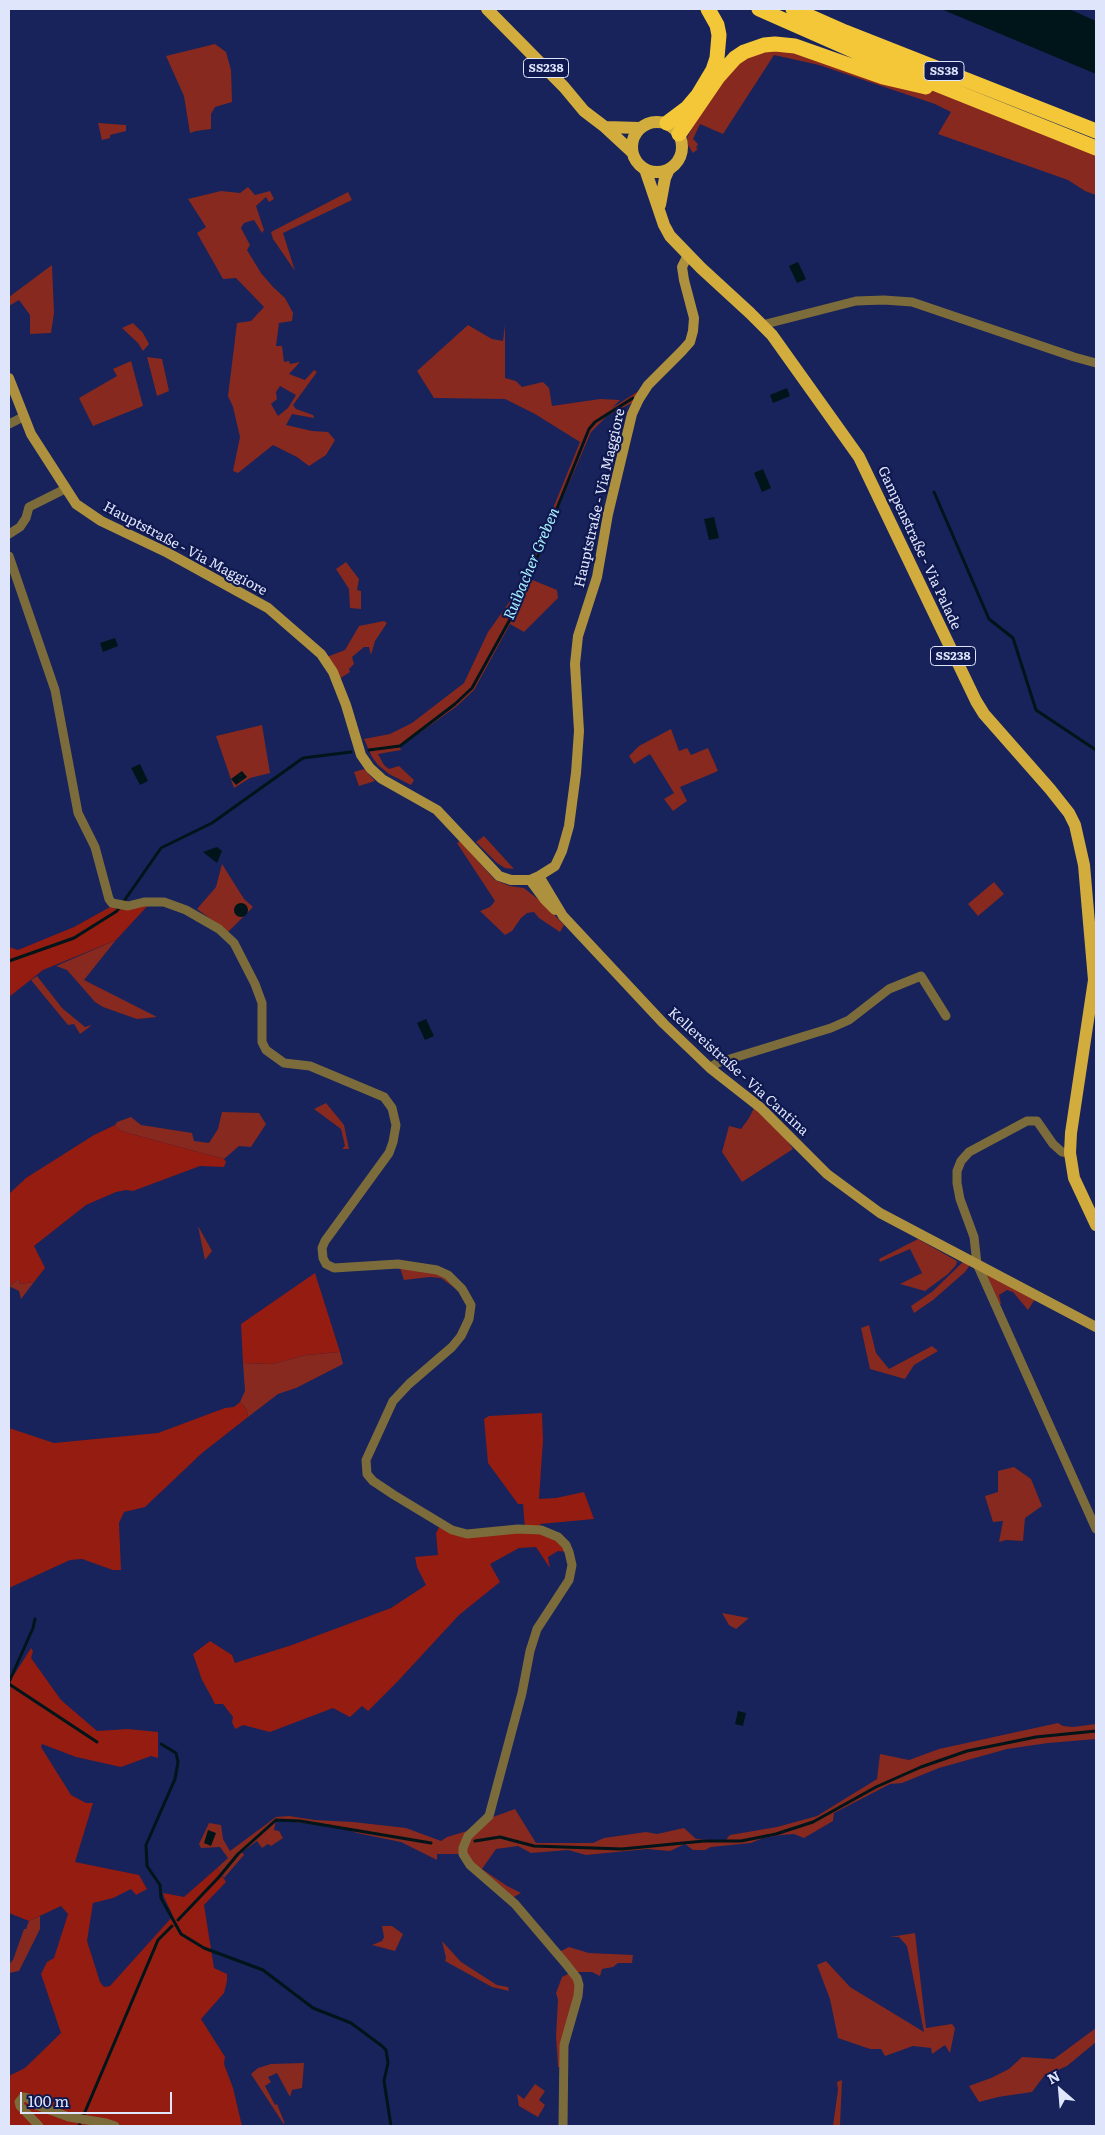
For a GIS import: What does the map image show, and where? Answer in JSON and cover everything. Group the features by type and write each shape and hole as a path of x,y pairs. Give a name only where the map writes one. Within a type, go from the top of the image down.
{"highway":[{"path":"667,123 686,108 698,95 713,70 717,58 718,35 716,25 708,9"},
{"name":"SS38","path":"759,9 861,54 1096,148"},
{"name":"SS38","path":"793,9 846,32 1096,131"},
{"path":"679,134 718,77 735,58 744,52 764,45 796,46 883,78 963,94"}],"main road":[{"name":"SS238","path":"487,9 564,87 584,111 632,152 637,162 645,170"},
{"path":"605,127 640,128 654,122 667,123 679,134 682,141 680,156 669,169 665,178 659,208"},
{"path":"632,152 633,139 640,128"},
{"path":"645,170 654,172 669,169"},
{"name":"Gampenstraße - Via Palade","path":"645,170 664,225 670,236 762,325 864,466 968,686 984,714 1050,789 1069,813 1075,825 1084,865 1094,980 1071,1132 1070,1153 1074,1178 1096,1224"}],"street":[{"name":"Hauptstraße - Via Maggiore","path":"9,378 31,434 76,504 93,516 168,553 268,608 321,654 332,672 346,705 361,755 370,768 382,779 437,810 499,876 511,880 535,878 555,866 562,851 569,826 579,732 575,664 578,636 597,577 608,514 632,414 648,385 690,342 694,318 682,267 688,255"},
{"path":"762,325 856,302 884,300 912,302 1074,358 1096,363"},
{"path":"9,424 23,417"},
{"path":"9,534 20,527 26,518 28,507 65,489"},
{"path":"9,556 56,690 78,812 97,853 109,899 118,904 128,906 144,902 164,902 186,910 219,930 234,943 255,984 262,1004 262,1042 266,1050 284,1063 310,1066 384,1097 395,1116 394,1142 389,1153 325,1241 322,1248 326,1264 334,1268 398,1264 443,1272 462,1289 471,1305 467,1328 456,1343 408,1384 393,1401 368,1454 366,1460 367,1474 373,1481 394,1495 452,1530 467,1534 518,1528 541,1530 558,1537 566,1545 569,1552 572,1565 569,1580 537,1629 530,1651 522,1694 489,1816 468,1836 463,1848 463,1854 470,1865 516,1904 566,1964 580,1985 564,2045 563,2126"},
{"name":"Kellereistraße - Via Cantina","path":"535,878 563,916 664,1024 710,1068 761,1108 827,1174 880,1213 1096,1327"},
{"path":"710,1068 717,1063 831,1028 849,1020 889,989 921,976 946,1016"},
{"path":"1070,1153 1062,1152 1053,1144 1037,1121 1032,1120 969,1152 961,1161 957,1171 957,1183 960,1199 974,1237 977,1264 1096,1529"},
{"path":"39,2126 20,2106 19,2102 23,2097 28,2098 36,2105 69,2117 106,2122 115,2126"}],"shaded area":[{"path":"941,9 1069,9 1096,21 1096,74"},
{"path":"215,44 226,52 231,70 232,102 215,107 211,114 211,129 190,133 184,96 166,56"},
{"path":"764,45 963,94 1096,148 1096,195 1085,191 1068,180 938,134 951,112 935,104 819,65 774,55 723,134 700,124 693,139 698,144 696,148 698,149 693,153 688,145 687,138 715,82"},
{"path":"98,123 126,125 126,131 110,135 110,138 102,140"},
{"path":"248,187 255,195 270,191 274,199 269,202 266,197 256,206 264,230 262,233 254,220 244,223 241,228 250,245 247,250 261,273 285,298 293,313 292,321 279,323 276,346 282,346 284,362 289,361 290,364 300,362 289,374 305,380 314,370 317,372 293,405 296,409 313,415 314,418 292,414 286,425 312,431 328,432 335,440 326,455 309,466 297,457 273,445 238,473 233,471 240,437 233,407 228,396 237,323 251,321 264,307 236,278 223,279 197,233 206,227 188,199 221,191 240,193","holes":["280,386 296,395 288,408 278,416 271,404 277,399 276,392"]},
{"path":"348,192 352,200 283,233 295,271 273,239 271,232"},
{"path":"798,262 806,279 797,283 789,266"},
{"path":"52,265 54,313 51,333 30,334 30,315 19,300 9,306 9,297"},
{"path":"133,323 143,333 149,344 143,351 138,343 122,328"},
{"path":"468,325 492,339 503,341 505,325 505,378 516,381 522,387 543,382 549,388 552,406 600,399 620,400 612,408 648,385 639,399 607,416 591,432 563,497 530,579 557,590 558,598 524,632 510,624 474,690 457,706 400,747 401,750 378,754 384,765 389,769 399,766 414,780 411,785 389,774 378,765 364,739 390,734 412,723 464,683 488,632 513,597 522,576 528,570 580,442 535,414 505,399 434,398 417,371"},
{"path":"147,357 162,359 169,391 157,396"},
{"path":"131,361 143,406 93,426 79,398 117,376 113,369"},
{"path":"787,388 790,396 773,403 770,395"},
{"path":"763,469 771,488 762,492 754,473"},
{"path":"714,517 719,538 709,540 704,519"},
{"path":"346,562 359,579 357,590 361,591 361,609 350,608 349,589 336,569"},
{"path":"384,621 387,623 375,641 371,655 369,647 364,647 352,657 354,664 349,669 350,672 336,681 324,658 345,650 359,626"},
{"path":"115,638 118,646 103,652 100,643"},
{"path":"262,725 270,773 250,778 234,788 216,736"},
{"path":"671,729 679,751 687,748 691,755 708,748 718,771 680,787 687,801 673,811 664,799 674,793 650,754 634,764 629,756 639,746"},
{"path":"140,764 148,781 140,785 131,768"},
{"path":"364,769 375,781 359,786 354,772"},
{"path":"242,771 247,777 236,785 231,779"},
{"path":"484,836 514,869 505,868 497,863 476,842"},
{"path":"460,841 495,880 510,886 524,888 544,904 564,925 560,932 539,918 534,912 527,913 512,931 505,935 480,911 490,907 495,901 457,843"},
{"path":"217,847 222,851 217,863 203,852"},
{"path":"222,864 244,899 253,907 228,932 197,909 216,887"},
{"path":"994,882 1004,894 978,916 968,904"},
{"path":"152,901 116,940 43,970 9,997 9,947 18,950 74,927 112,906 118,910"},
{"path":"241,903 246,905 248,910 246,915 241,917 236,915 234,910 236,905"},
{"path":"116,940 84,980 157,1017 137,1019 103,1007 95,1002 67,970 56,966"},
{"path":"37,976 62,1008 85,1027 92,1025 80,1034 74,1024 68,1025 31,980"},
{"path":"426,1019 434,1036 425,1040 417,1023"},
{"path":"326,1103 344,1125 349,1149 342,1149 345,1146 341,1129 314,1109"},
{"path":"754,1108 783,1135 793,1149 742,1182 722,1152 729,1126 741,1129"},
{"path":"222,1112 259,1113 266,1124 251,1147 239,1146 224,1159 128,1133 117,1129 115,1125 117,1122 131,1117 141,1125 192,1133 194,1141 209,1143 218,1129"},
{"path":"115,1125 117,1129 128,1133 224,1159 226,1162 224,1167 200,1166 133,1191 116,1192 86,1205 34,1246 45,1268 34,1282 20,1284 19,1279 9,1286 9,1194 26,1178 94,1135"},
{"path":"198,1226 212,1251 205,1260"},
{"path":"918,1239 957,1261 948,1274 925,1291 900,1284 922,1273 910,1249 880,1262 879,1259"},
{"path":"966,1259 972,1262 965,1272 933,1300 914,1313 911,1306 933,1291"},
{"path":"977,1264 1037,1296 1028,1310 1013,1292 1007,1290 999,1295 1001,1304 995,1306"},
{"path":"399,1265 422,1268 446,1277 456,1289 441,1278 430,1277 404,1280"},
{"path":"315,1273 340,1352 306,1355 272,1364 243,1363 241,1324"},
{"path":"19,1279 20,1284 34,1282 21,1299 19,1291 9,1286"},
{"path":"869,1325 876,1353 889,1369 932,1346 938,1351 914,1365 905,1379 870,1369 861,1328"},
{"path":"340,1352 343,1364 296,1388 278,1394 248,1417 247,1410 240,1402 245,1391 243,1363 272,1364 306,1355"},
{"path":"240,1402 247,1410 248,1417 202,1453 145,1507 124,1512 119,1523 121,1570 113,1570 82,1559 70,1560 9,1588 9,1428 54,1443 158,1433 225,1408 234,1407"},
{"path":"542,1413 543,1440 539,1499 556,1498 584,1492 594,1519 540,1524 541,1530 550,1532 569,1552 558,1551 548,1557 550,1568 536,1547 519,1548 490,1564 500,1582 459,1615 368,1711 362,1706 350,1717 333,1708 270,1732 243,1725 235,1729 232,1722 233,1717 223,1704 215,1704 202,1680 193,1654 210,1641 232,1655 235,1663 292,1645 391,1608 426,1585 417,1567 415,1557 438,1555 436,1533 441,1524 452,1530 525,1529 523,1504 518,1504 488,1463 484,1419 489,1416"},
{"path":"1014,1467 1031,1479 1042,1506 1025,1518 1023,1541 1006,1540 999,1542 1003,1521 993,1522 985,1496 998,1492 998,1471"},
{"path":"722,1613 749,1618 736,1629 729,1625"},
{"path":"31,1648 33,1651 31,1658 61,1700 97,1731 128,1729 158,1732 158,1758 151,1756 121,1767 76,1757 42,1744 41,1747 71,1795 86,1803 93,1803 75,1862 139,1875 147,1889 136,1895 131,1889 113,1898 93,1903 87,1941 100,1982 104,1987 110,1986 173,1916 163,1893 184,1897 217,1868 226,1882 204,1905 214,1968 227,1974 227,1981 224,1993 201,2019 225,2057 224,2064 233,2088 242,2126 9,2126 9,2076 25,2068 61,2033 41,1974 47,1962 54,1958 68,1914 61,1906 29,1921 9,1913 9,1677 14,1675"},
{"path":"738,1711 746,1713 743,1726 735,1724"},
{"path":"1058,1723 1063,1726 1073,1727 1096,1724 1096,1739 1007,1749 939,1768 902,1783 890,1784 834,1813 833,1821 804,1838 794,1834 781,1835 763,1838 751,1843 711,1847 705,1850 693,1850 685,1844 670,1851 647,1849 586,1855 568,1850 531,1853 518,1846 496,1849 482,1869 521,1893 510,1899 463,1854 437,1854 437,1860 401,1842 357,1833 340,1827 276,1820 274,1830 279,1831 283,1838 271,1846 268,1844 262,1848 257,1841 242,1852 244,1855 224,1878 217,1868 228,1858 220,1847 201,1848 199,1844 209,1823 221,1825 223,1839 230,1851 276,1817 289,1816 406,1828 441,1841 447,1837 474,1829 493,1817 515,1809 536,1843 593,1843 604,1838 646,1832 657,1834 684,1828 696,1839 725,1841 730,1835 777,1827 817,1816 877,1779 880,1754 909,1760 939,1749"},
{"path":"208,1830 216,1833 211,1846 204,1843"},
{"path":"40,1916 40,1929 19,1971 9,1973 9,1964 13,1960 24,1929 26,1929 29,1921"},
{"path":"382,1926 392,1926 403,1934 395,1951 372,1945 382,1941 384,1937"},
{"path":"915,1933 926,2028 952,2024 955,2028 950,2053 945,2045 932,2054 931,2048 913,2046 885,2056 881,2049 870,2049 838,2038 830,1999 817,1965 826,1961 850,1987 924,2032 907,1946 899,1937 890,1937"},
{"path":"442,1941 461,1962 497,1985 508,1987 509,1991 492,1987 445,1961"},
{"path":"569,1947 589,1953 633,1955 632,1963 618,1963 613,1967 602,1969 600,1976 592,1972 573,1972 577,1978 563,2068 558,2067 556,2036 558,2000 556,1993 562,1977 572,1972 557,1953"},
{"path":"1096,2028 1096,2042 1067,2066 1044,2076 1032,2092 979,2102 969,2086 1009,2069 1022,2057 1054,2059"},
{"path":"304,2063 302,2088 292,2090 290,2097 277,2073 268,2077 271,2082 265,2086 275,2105 277,2104 285,2124 251,2074 258,2068 271,2064"},
{"path":"842,2080 840,2126 833,2126 838,2090 837,2082"},
{"path":"535,2084 545,2091 539,2100 545,2105 538,2117 519,2106 517,2094 524,2099"}],"waterway":[{"name":"Ruibacher Greben","path":"369,750 400,746 455,704 472,688 518,605 589,429 595,422 633,398"},
{"path":"934,492 989,619 1013,638 1036,710 1096,750"},
{"name":"Ruibacher Greben","path":"9,961 74,938 117,911 161,848 212,823 303,758 351,752"},
{"path":"9,1682 33,1628 35,1619"},
{"path":"9,1684 97,1742"},
{"path":"475,1841 500,1837 534,1846 622,1849 704,1841 741,1841 776,1834 813,1822 876,1787 921,1767 967,1751 1036,1737 1096,1731"},
{"path":"161,1744 176,1753 178,1762 175,1779 146,1845 147,1866 160,1885 161,1898 181,1934 204,1948 263,1970 313,2008 351,2023 382,2046 386,2050 388,2063 384,2081 391,2126"},
{"path":"178,1920 238,1854 276,1820 300,1821 431,1843"},
{"path":"79,2126 158,1940 172,1926"}]}
